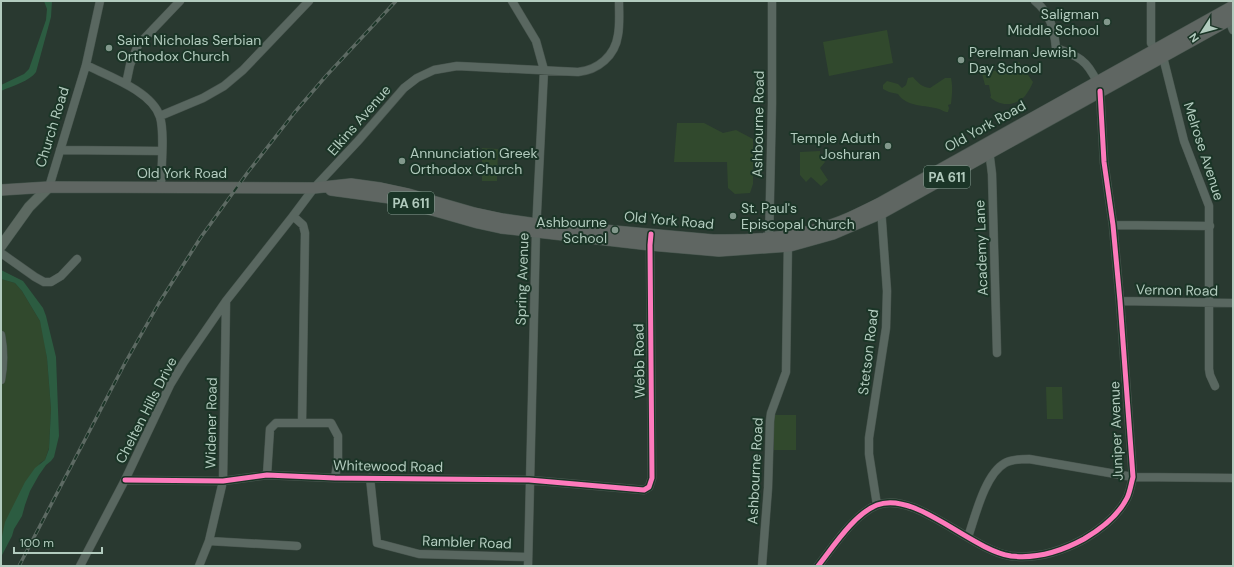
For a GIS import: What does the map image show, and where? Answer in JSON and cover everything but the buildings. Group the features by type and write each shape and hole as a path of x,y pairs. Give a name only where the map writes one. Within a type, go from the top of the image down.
{"highway":[{"name":"Old York Road","path":"1,184 49,187 314,188 351,184 408,194 474,213 536,228 650,245 719,251 788,241 820,228 881,208 989,154 1098,87 1159,53 1233,6"},
{"name":"Old York Road","path":"1159,53 1232,22"},
{"name":"Old York Road","path":"881,208 988,142 1098,87"},
{"name":"Old York Road","path":"1,190 49,187"},
{"name":"Old York Road","path":"536,228 651,234 713,240 742,240 769,243"}],"main road":[{"name":"Church Road","path":"1,246 29,207 49,187"}],"street":[{"name":"Church Road","path":"49,187 86,65 100,1"},
{"path":"126,84 130,65 138,45 180,1"},
{"path":"160,116 203,98 224,86 243,70 309,1"},
{"name":"Spring Avenue","path":"512,1 536,41 544,70 536,228 528,566"},
{"name":"Elkins Avenue","path":"293,216 314,188 358,141 404,88 417,78 434,70 457,66 578,72 587,71 601,64 613,52 619,34 619,1"},
{"name":"Ashbourne Road","path":"769,243 772,103 772,1"},
{"name":"Juniper Avenue","path":"877,505 892,503 911,507 926,513 994,551 1010,556 1044,555 1070,546 1094,533 1113,518 1128,497 1133,477 1120,301 1113,225 1104,162 1098,87 1091,69 1082,60 1072,53 1056,48 1054,30 1043,7 1035,1"},
{"name":"Melrose Avenue","path":"1151,1 1151,43 1159,53 1184,141 1209,206 1209,369 1215,386"},
{"path":"86,65 126,84 144,95 154,105 160,116 162,126 161,188"},
{"name":"Academy Lane","path":"988,142 992,174 997,353"},
{"path":"60,150 162,151"},
{"name":"Stetson Road","path":"877,505 869,454 869,438 886,328 887,291 881,208"},
{"path":"293,216 302,225 306,233 302,423"},
{"name":"Chelten Hills Drive","path":"80,566 125,480 170,385 226,301 293,216"},
{"path":"1113,225 1210,226"},
{"name":"Webb Road","path":"649,487 652,478 651,234"},
{"name":"Ashbourne Road","path":"762,566 768,488 770,421 771,414 786,372 788,241"},
{"path":"1,253 34,277 44,282 51,282 61,276 77,258"},
{"name":"Widener Road","path":"200,566 209,542 223,481 226,301"},
{"name":"Vernon Road","path":"1120,301 1209,304 1233,303"},
{"path":"1,335 4,352 4,367 1,380"},
{"path":"267,475 270,429 276,423 331,423 338,436 335,478"},
{"path":"968,537 988,480 995,471 1005,463 1017,459 1029,459 1133,477 1233,478"},
{"name":"Whitewood Road","path":"125,480 223,481 267,475 335,478 529,480 640,490 644,490 649,487"},
{"name":"Rambler Road","path":"370,478 377,543 419,554 528,557"},
{"path":"818,566 852,524 877,505"},
{"path":"209,542 297,546"}],"shaded area":[{"path":"44,1 52,1 51,17 36,72 25,81 1,91 1,85 24,74 29,69 46,20 47,9"},
{"path":"887,30 893,63 829,76 823,42"},
{"path":"1019,62 1033,82 1027,93 1017,102 1008,104 1003,104 994,100 990,97 989,85 985,85 981,70 985,68 999,72"},
{"path":"913,77 920,84 930,88 945,78 951,78 952,97 951,104 948,105 948,112 911,103 906,101 898,94 883,89 883,85 887,81 898,84 902,88 906,85 908,78"},
{"path":"677,123 704,123 723,133 736,130 753,139 753,184 750,193 735,194 728,188 727,162 674,162"},
{"path":"482,148 498,149 497,181 482,181"},
{"path":"820,151 820,156 825,162 820,168 828,180 821,186 811,177 806,182 800,175 800,152"},
{"path":"1,270 23,281 43,308 46,316 56,357 59,436 54,457 46,465 30,491 22,516 1,557 1,541 5,522 25,482 35,468 45,460 49,449 51,409 47,358 40,321 22,291 15,283 1,279"},
{"path":"1,279 15,283 22,291 40,321 47,358 51,409 49,448 45,460 40,463 1,548"},
{"path":"1046,387 1062,387 1063,419 1047,419"},
{"path":"774,415 796,415 796,450 774,450"}],"railway":[{"path":"19,566 125,363 159,303 201,237 248,172 295,112 326,76 396,1"}],"cycle path":[{"path":"818,566 852,523 868,509 877,505 892,503 908,506 926,513 995,551 1020,557 1049,553 1084,539 1103,526 1119,511 1123,505 1129,493 1133,477 1120,301 1113,225 1104,162 1100,91"},
{"path":"125,480 223,481 267,475 335,478 529,480 644,490 649,487 652,478 651,234"}],"place":[{"name":"Saligman Middle School","path":"1107,22"},
{"name":"Saint Nicholas Serbian Orthodox Church","path":"109,48"},
{"name":"Perelman Jewish Day School","path":"961,60"},
{"name":"Temple Aduth Joshuran","path":"888,146"},
{"name":"Annunciation Greek Orthodox Church","path":"402,161"},
{"name":"St. Paul's Episcopal Church","path":"733,216"},
{"name":"Ashbourne School","path":"615,230"}]}
